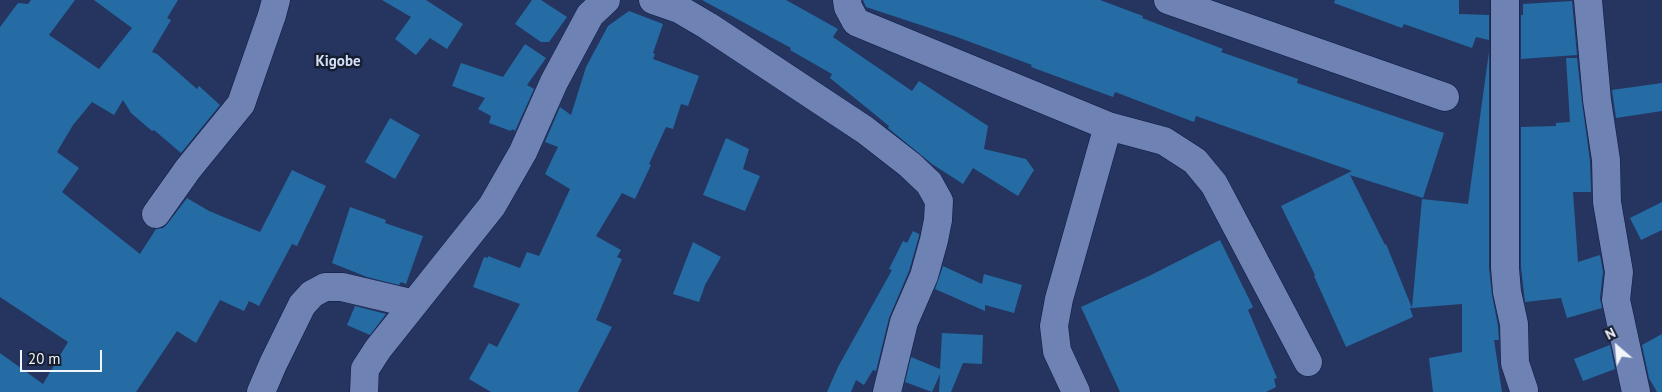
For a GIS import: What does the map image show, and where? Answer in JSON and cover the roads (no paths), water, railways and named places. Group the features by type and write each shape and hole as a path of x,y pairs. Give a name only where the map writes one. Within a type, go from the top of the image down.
{"street":[{"path":"156,214 188,169 241,104 276,0"},
{"path":"364,392 365,369 378,349 492,206 523,152 554,82 590,15 606,0"},
{"path":"653,0 679,9 708,26 865,130 910,164 929,183 938,201 938,220 934,240 924,276 904,322 887,392"},
{"path":"847,0 848,7 856,22 1108,126 1164,141 1195,161 1214,184 1308,362"},
{"path":"1168,0 1445,97"},
{"path":"1505,0 1505,268 1507,292 1514,324 1515,363 1524,390"},
{"path":"1588,0 1597,100 1606,160 1607,202 1619,272 1616,300 1636,392"},
{"path":"1076,392 1057,351 1054,326 1059,299 1108,126"},
{"path":"261,392 302,305 312,294 325,287 342,286 414,304"}],"district":[{"name":"Kigobe","path":"338,62"}]}
